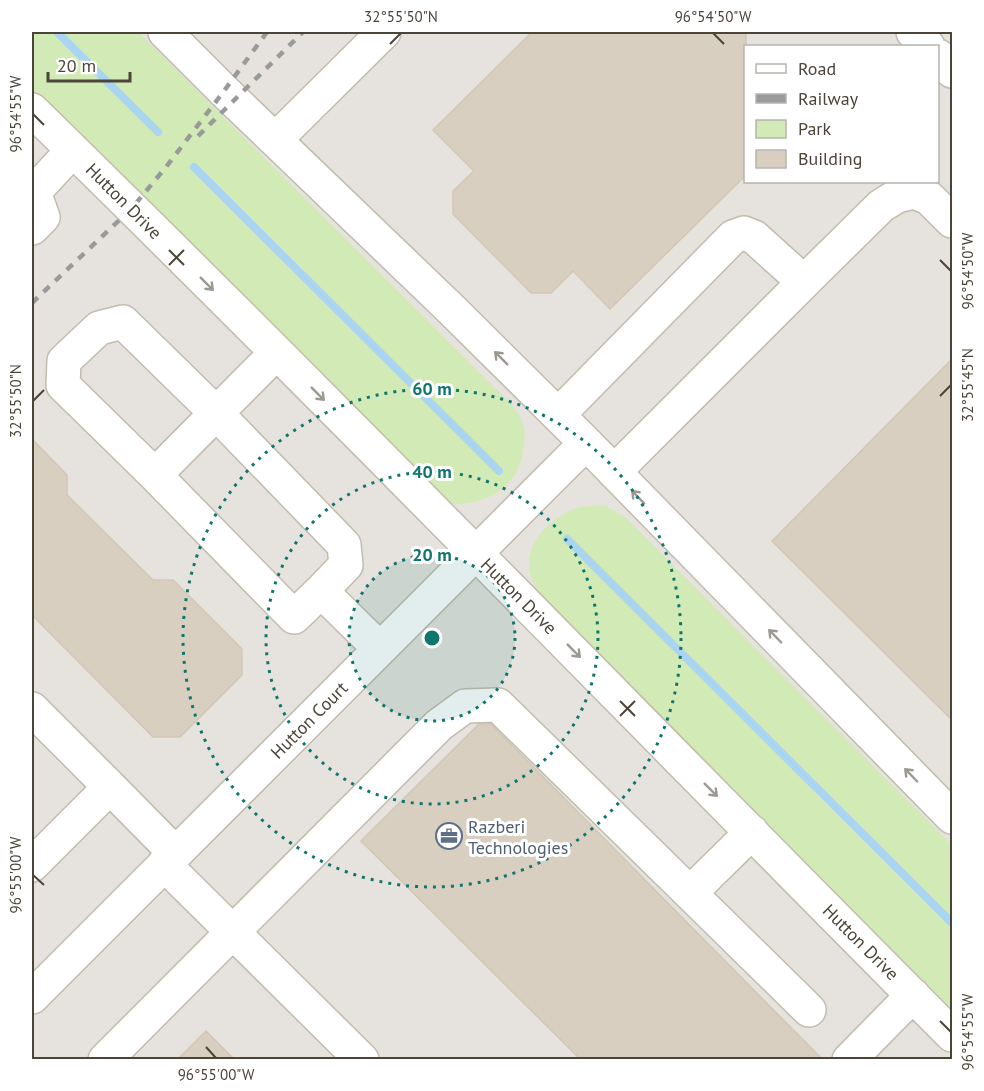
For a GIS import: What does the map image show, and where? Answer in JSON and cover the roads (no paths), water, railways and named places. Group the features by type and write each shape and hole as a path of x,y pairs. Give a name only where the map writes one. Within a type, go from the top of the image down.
{"street":[{"path":"275,140 384,32"},
{"path":"913,32 927,45"},
{"path":"168,33 275,140 453,310 952,817"},
{"path":"939,57 952,71"},
{"name":"Hutton Drive","path":"32,110 476,552 952,1035"},
{"path":"32,228 43,217 33,191 73,150"},
{"path":"614,472 881,206 897,196 914,192 929,198 952,221"},
{"path":"558,416 733,237 744,233 754,237 804,282"},
{"path":"123,322 217,414 344,545 346,565 294,616 63,385 64,361 99,328 123,322"},
{"path":"155,475 276,353"},
{"name":"Hutton Court","path":"32,997 586,443"},
{"path":"321,591 380,648"},
{"path":"105,1059 439,725 465,706 498,705 809,1010"},
{"path":"32,709 110,787 232,933 362,1059"},
{"path":"32,865 110,787"},
{"path":"690,893 752,832"},
{"path":"851,1059 913,995"}],"waterway":[{"path":"57,32 158,132"},
{"path":"194,167 499,471"},
{"path":"567,539 952,923"}],"railway":[{"path":"32,303 132,208 166,167 267,32"},
{"path":"198,136 303,32"}],"place":[{"name":"Razberi Technologies","path":"449,836"}]}
